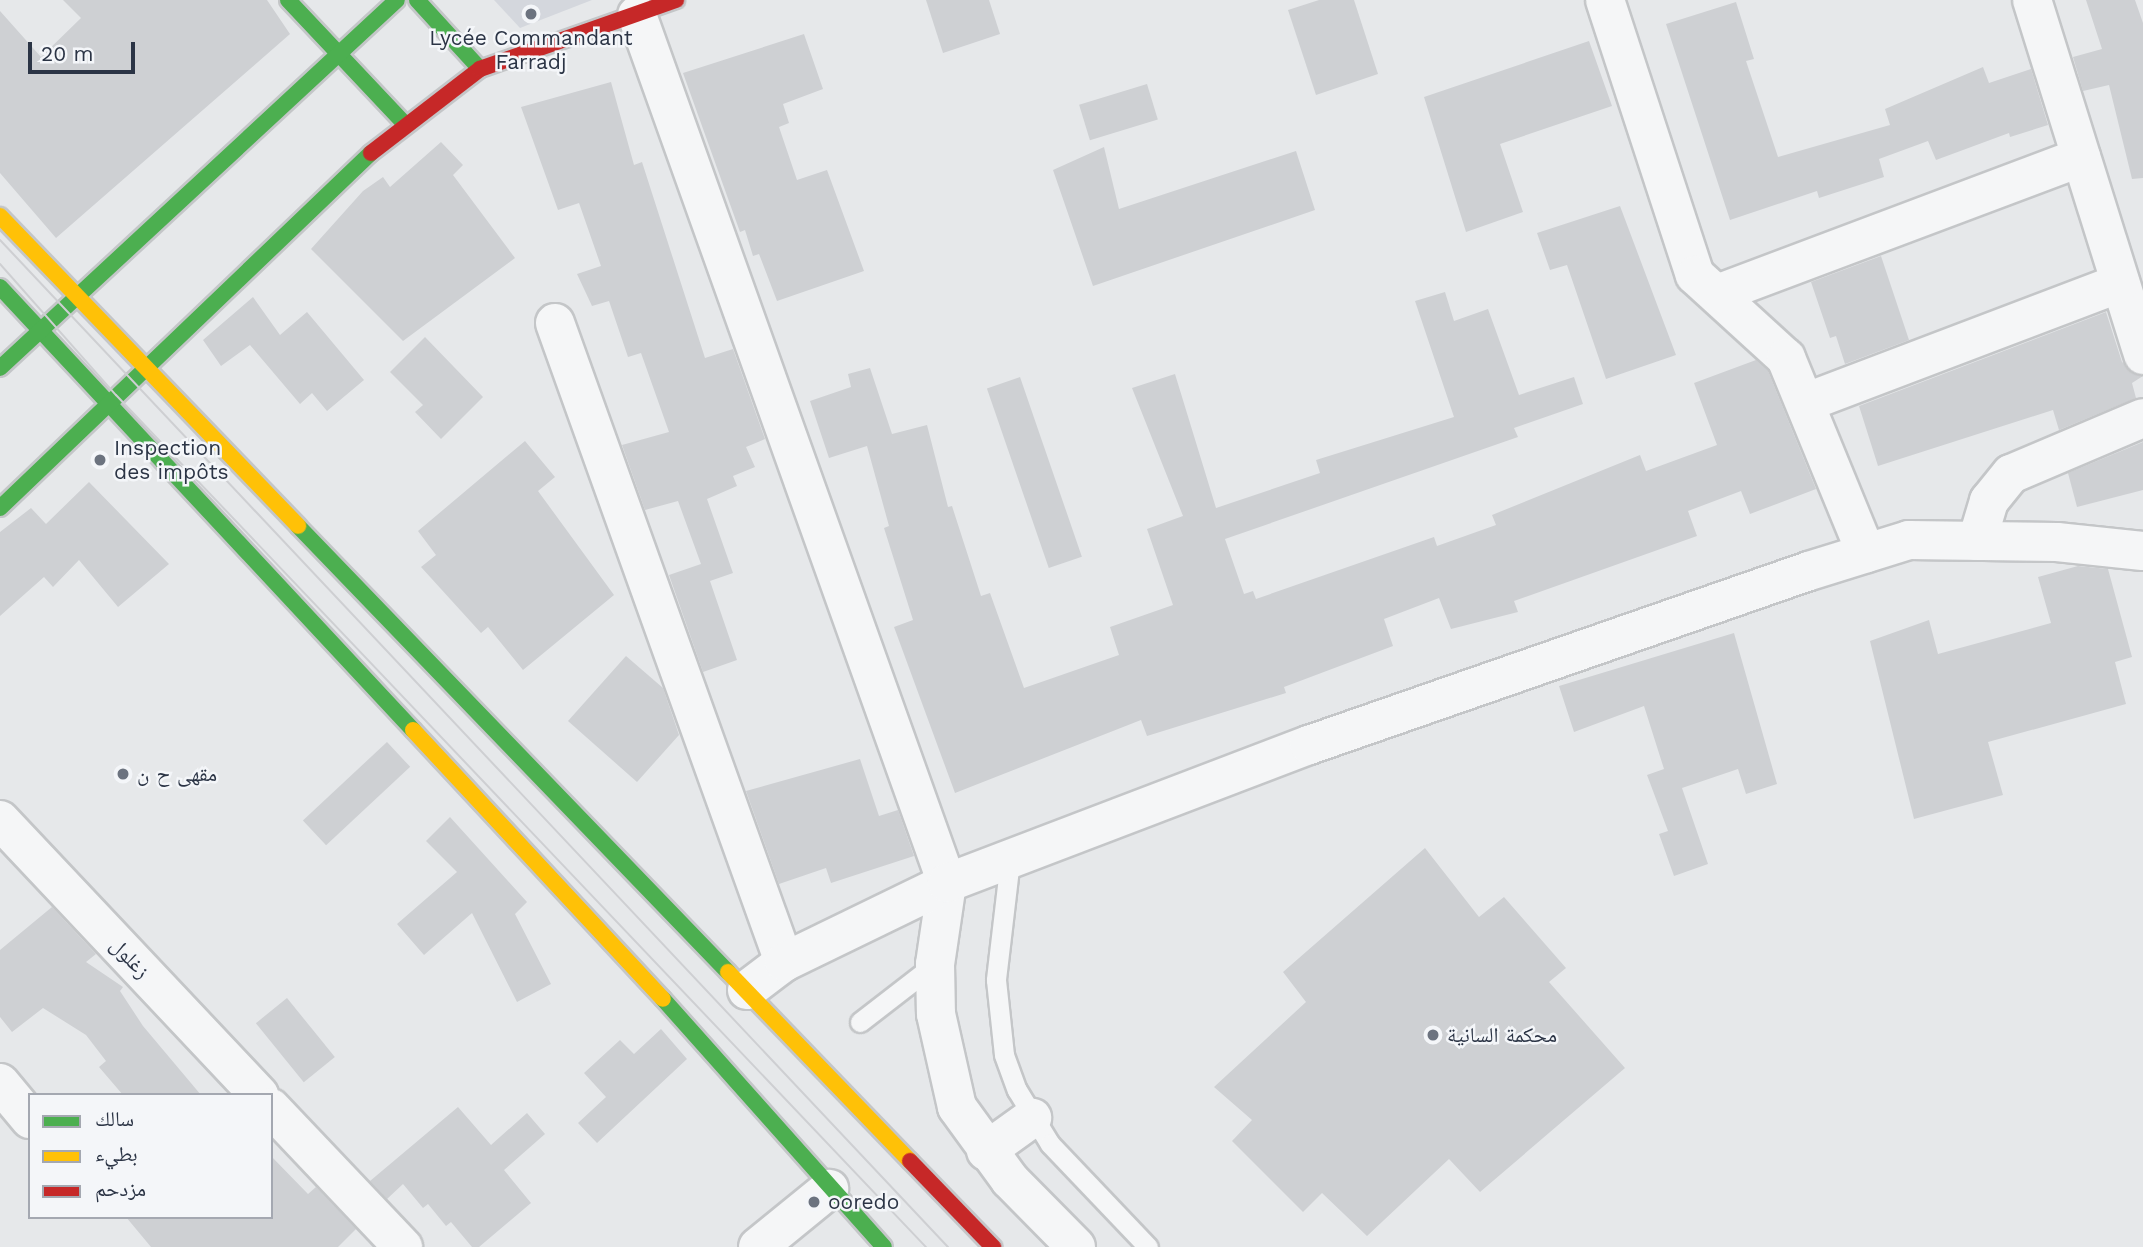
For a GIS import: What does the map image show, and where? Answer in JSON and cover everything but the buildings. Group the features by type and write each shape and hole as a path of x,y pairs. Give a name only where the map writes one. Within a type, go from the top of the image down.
{"main road":[{"path":"288,0 404,123"},
{"path":"0,368 76,294 397,0"},
{"path":"417,0 480,69"},
{"path":"0,508 145,364 404,123 480,69 676,0"},
{"path":"0,216 993,1247"},
{"path":"0,286 106,405 649,983 829,1189 884,1247"}],"street":[{"path":"1605,0 1695,275 1786,358 1807,402 1866,553"},
{"path":"2032,0 2143,355"},
{"path":"637,15 947,883 935,964 943,1063 957,1107 986,1151 1076,1247"},
{"path":"1717,294 2081,157"},
{"path":"1807,402 2120,283"},
{"path":"555,323 785,962"},
{"path":"1978,541 1989,501 2011,474 2143,418"},
{"path":"747,990 785,962 947,883 1309,745 1866,553 1909,540 1978,541 2143,551"},
{"name":"زغلول","path":"0,820 257,1093"},
{"path":"0,1083 28,1117"},
{"path":"273,1110 403,1247"},
{"path":"986,1151 1032,1118"},
{"path":"763,1246 829,1189"}],"lane":[{"path":"1010,860 996,980 997,1020 1008,1067 1032,1118 1148,1247"},
{"path":"860,1022 935,964"}],"shaded area":[{"name":"Lycée Commandant Farradj","path":"494,0 592,0 520,28"}],"tram line":[{"path":"0,240 948,1247"},
{"path":"0,264 116,395 926,1247"}],"traffic: fast":[{"path":"288,0 404,123"},
{"path":"0,368 397,0"},
{"path":"417,0 480,69"},
{"path":"0,508 371,153"},
{"path":"0,287 413,730"},
{"path":"298,526 728,972"},
{"path":"663,999 884,1247"}],"traffic: slow":[{"path":"0,216 298,526"},
{"path":"413,730 663,999"},
{"path":"728,972 910,1161"}],"traffic: jam":[{"path":"371,153 480,69 676,0"},
{"path":"910,1161 993,1247"}],"place":[{"name":"Lycée Commandant Farradj","path":"531,14"},
{"name":"Inspection des impôts","path":"100,460"},
{"name":"مقهى ح ن","path":"123,774"},
{"name":"محكمة السانية","path":"1433,1035"},
{"name":"ooredo","path":"814,1202"}]}
